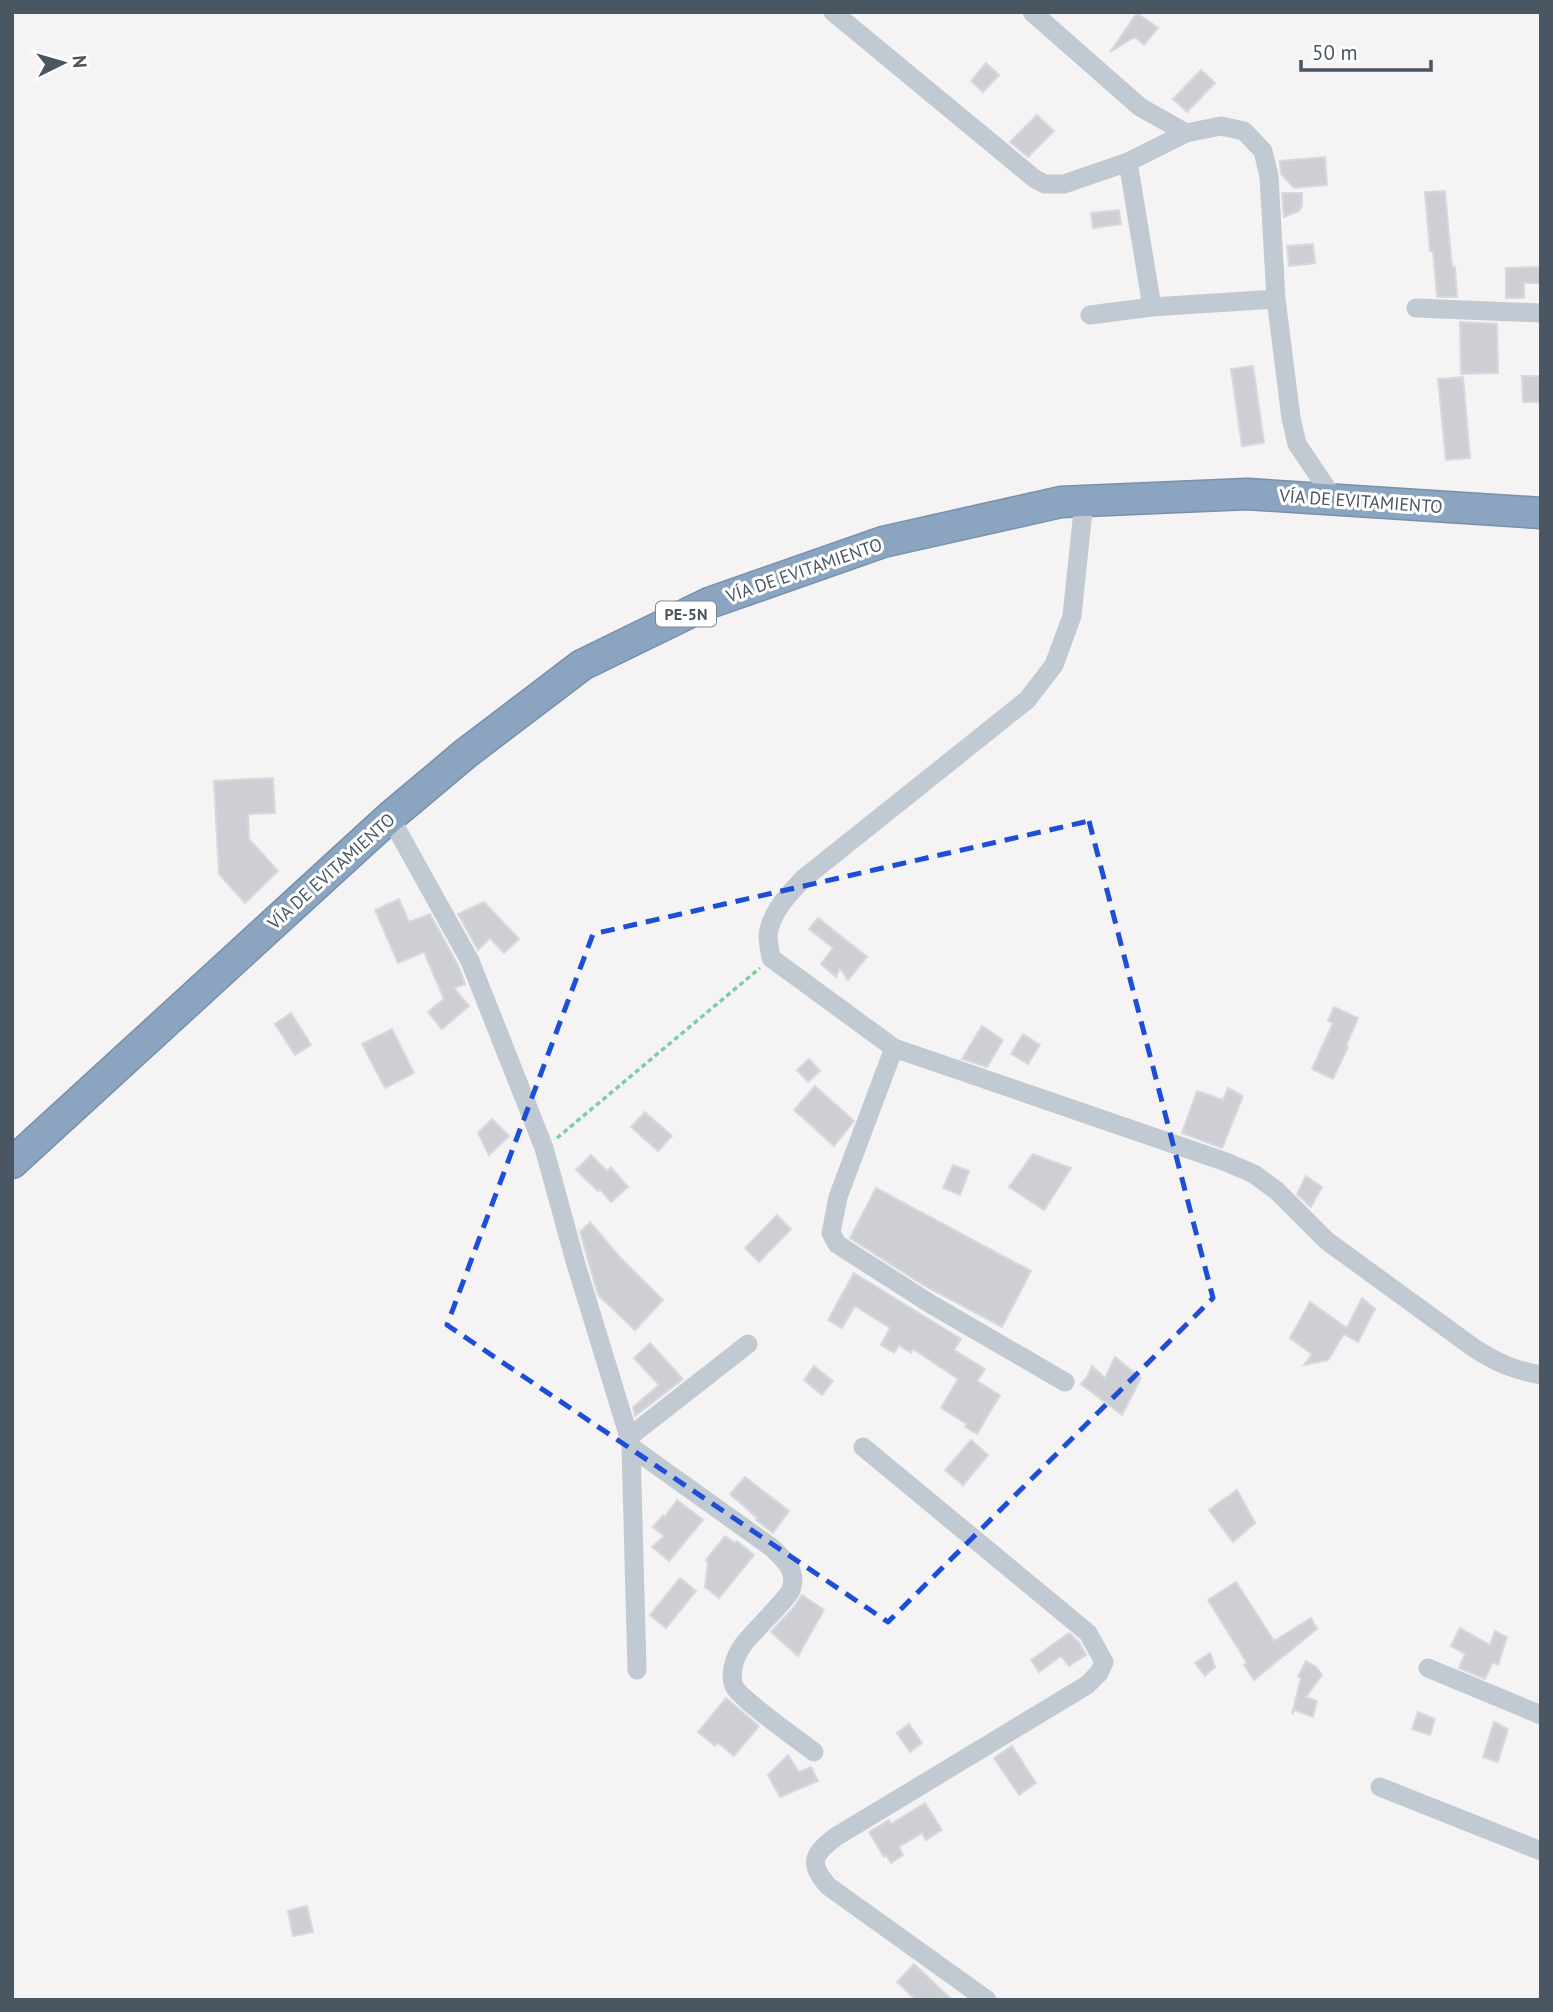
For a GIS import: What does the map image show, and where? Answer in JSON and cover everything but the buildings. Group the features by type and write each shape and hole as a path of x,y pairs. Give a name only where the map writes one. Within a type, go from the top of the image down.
{"highway":[{"name":"VÍA DE EVITAMIENTO","path":"12,1163 390,817 465,754 582,665 709,603 883,542 1061,502 1247,494 1541,513"}],"street":[{"path":"833,12 1045,184 1064,184 1128,162 1186,133 1221,126 1244,131 1263,150 1269,176 1276,299 1291,418 1297,444 1334,499"},
{"path":"1032,12 1140,107 1186,133"},
{"path":"1128,162 1152,307"},
{"path":"1090,316 1152,307 1276,299"},
{"path":"1416,308 1541,313"},
{"path":"1084,500 1072,616 1054,665 1027,700 803,879 774,914 768,935 771,958 894,1048 1254,1174 1277,1192 1326,1241 1474,1349 1496,1363 1541,1375"},
{"path":"390,817 470,961 544,1149 630,1442 638,1671"},
{"path":"894,1048 838,1197 831,1233 837,1244 929,1303 1065,1382"},
{"path":"630,1442 748,1344"},
{"path":"630,1442 771,1547 792,1571 794,1583 790,1592 743,1646 732,1672 734,1688 814,1752"},
{"path":"863,1447 1088,1633 1104,1662 1099,1673 1087,1685 837,1836 821,1848 815,1859 816,1869 828,1886 987,2000"},
{"path":"1428,1668 1541,1715"},
{"path":"1380,1787 1541,1851"}],"path":[{"path":"544,1149 771,958"}],"highlighted area":[{"path":"1089,821 1213,1298 888,1622 447,1325 593,934"}]}
